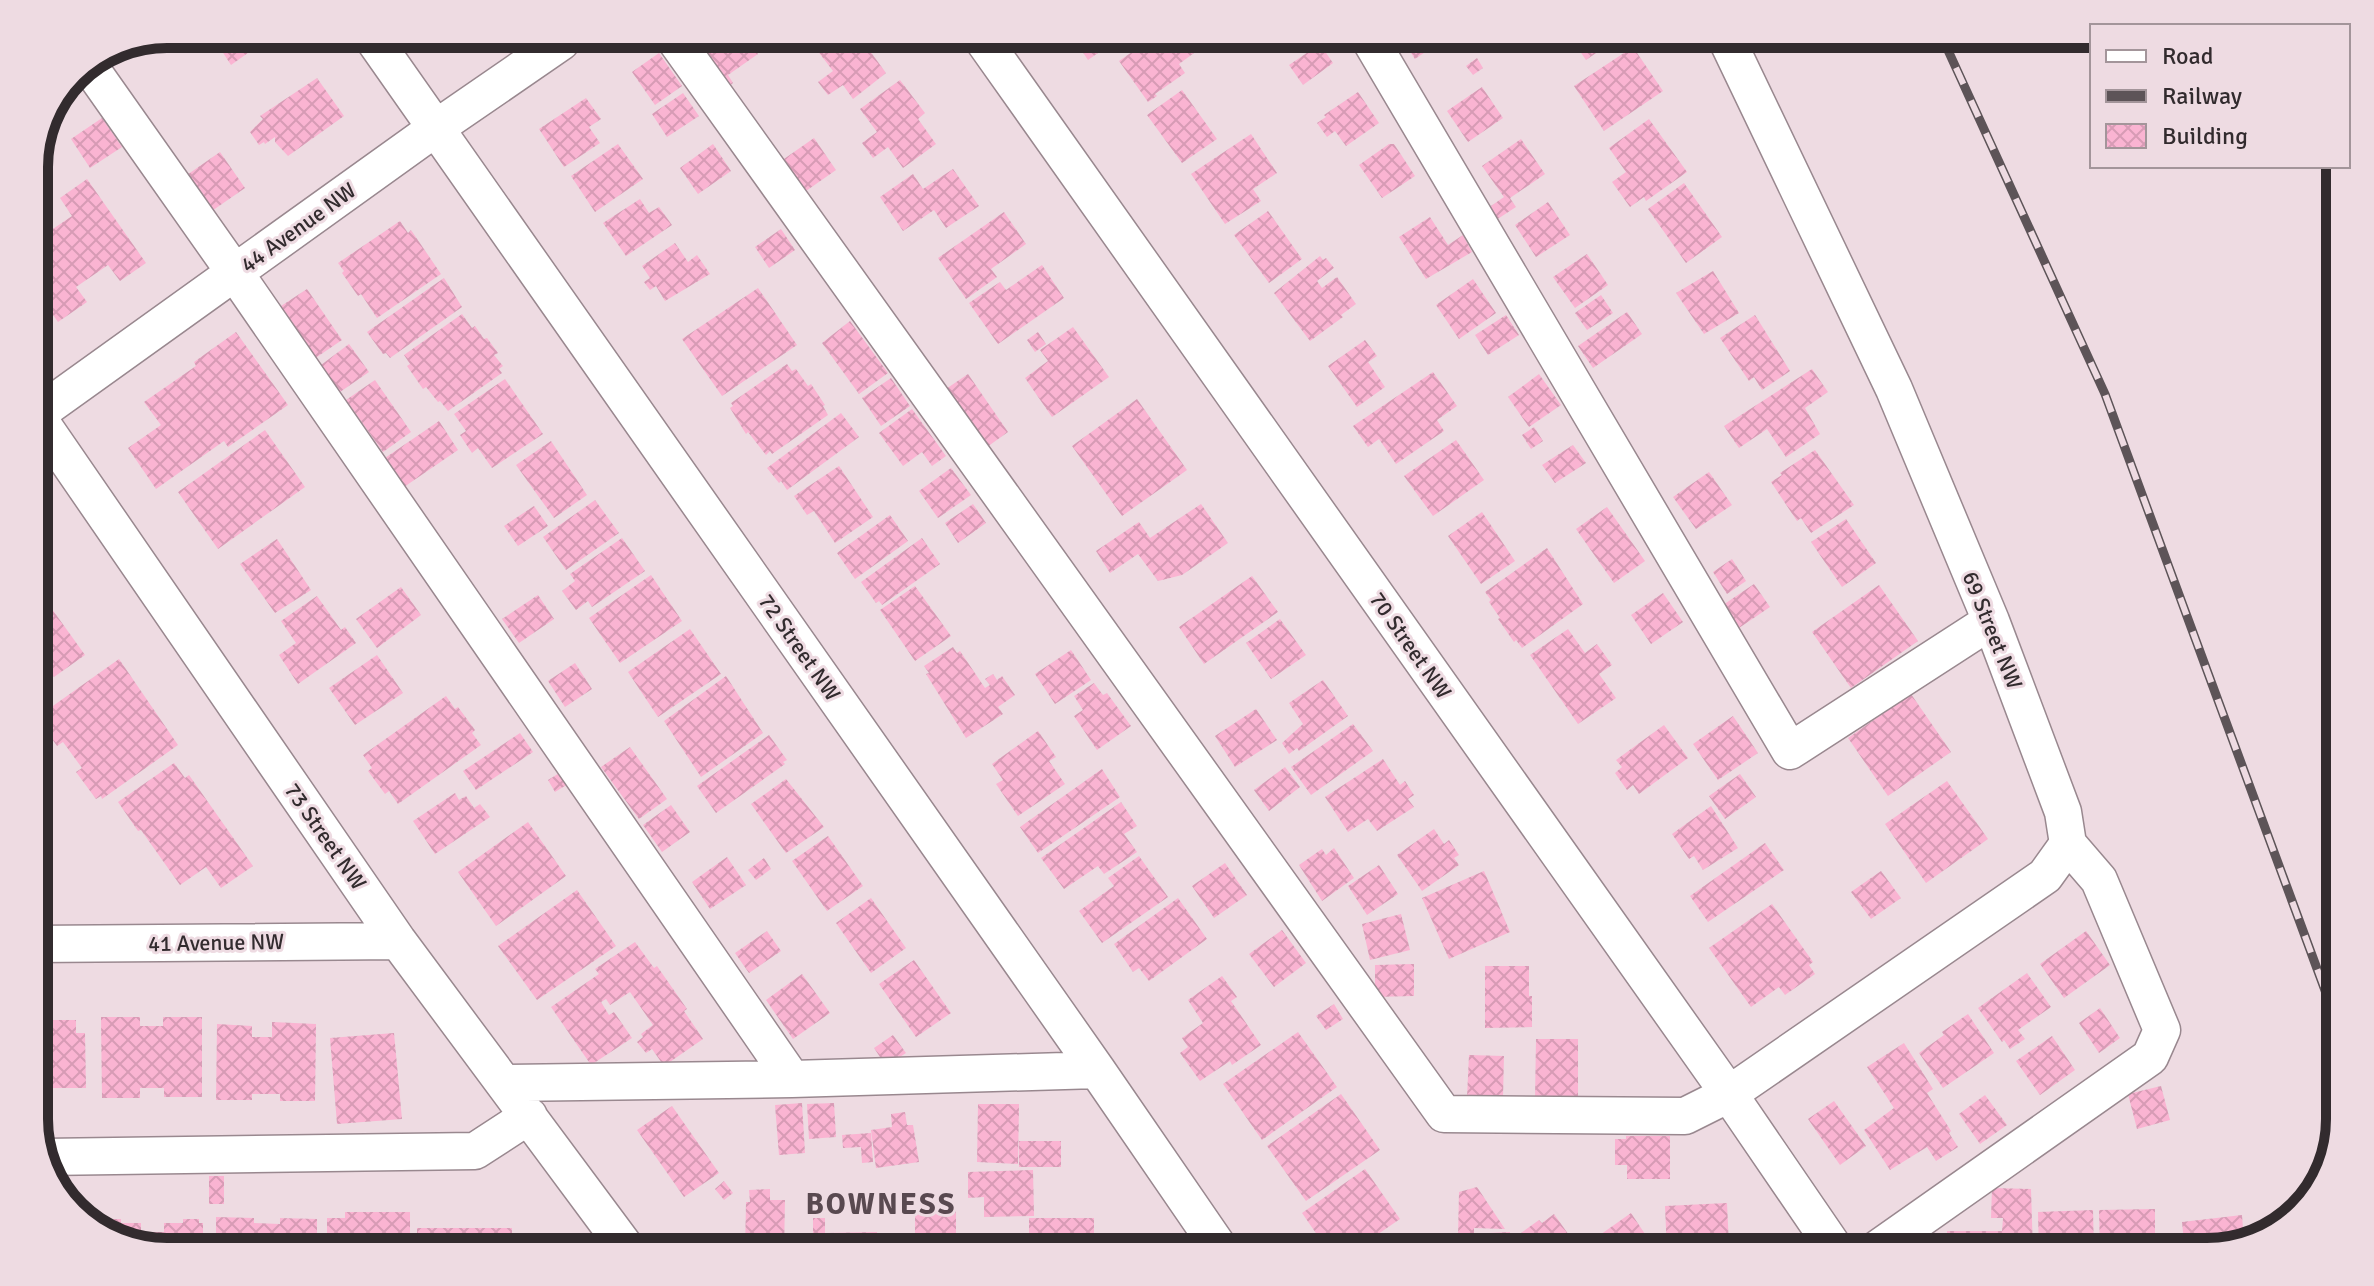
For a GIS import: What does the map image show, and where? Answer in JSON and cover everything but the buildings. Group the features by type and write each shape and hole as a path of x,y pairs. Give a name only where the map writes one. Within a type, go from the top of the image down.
{"street":[{"name":"72 Street NW","path":"380,48 1212,1238"},
{"name":"44 Avenue NW","path":"48,405 552,48"},
{"path":"681,48 1444,1114 1685,1116 1729,1094 2045,876 2068,844 2099,880 2162,1030 2150,1057 1893,1238"},
{"name":"70 Street NW","path":"989,48 1729,1094 1827,1238"},
{"path":"1375,48 1790,751 1991,621"},
{"name":"69 Street NW","path":"1731,48 1894,389 1991,621 2063,812 2068,844"},
{"path":"94,74 792,1079"},
{"name":"73 Street NW","path":"48,433 398,941 619,1238"},
{"name":"41 Avenue NW","path":"48,941 398,941"},
{"path":"504,1083 1097,1070"},
{"path":"54,1157 475,1151 529,1116"}],"railway":[{"path":"1947,48 2105,394 2326,993"}],"district":[{"name":"BOWNESS","path":"881,1204"}]}
